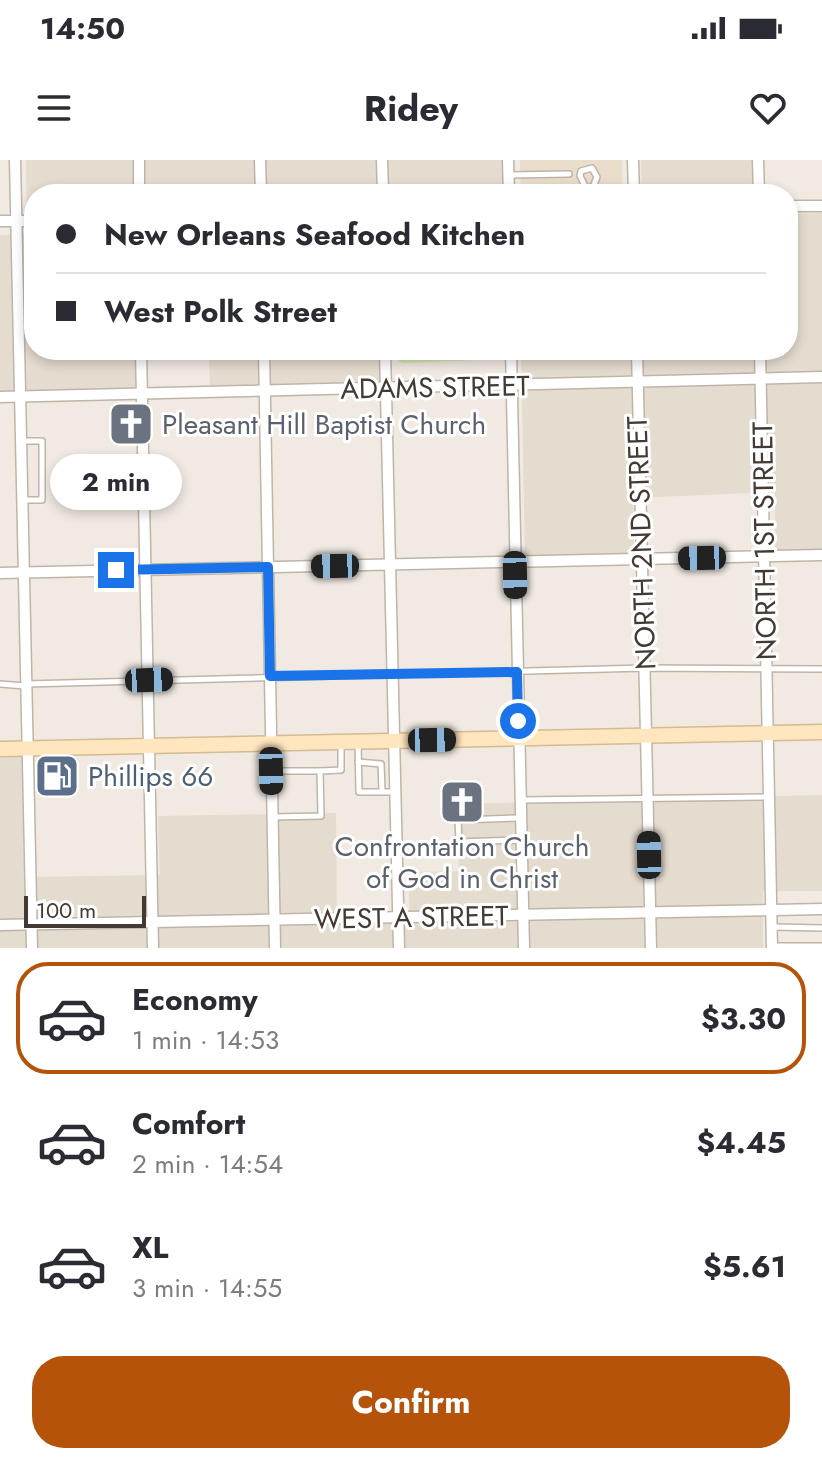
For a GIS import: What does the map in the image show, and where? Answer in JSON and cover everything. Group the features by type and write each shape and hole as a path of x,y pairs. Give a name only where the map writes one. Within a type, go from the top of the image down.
{"main road":[{"path":"0,749 822,732"}],"street":[{"path":"15,160 32,948"},
{"path":"139,160 139,184"},
{"path":"260,160 261,184"},
{"path":"382,160 383,184"},
{"path":"508,160 508,184"},
{"path":"633,160 634,184"},
{"path":"758,160 759,184"},
{"path":"798,206 822,206"},
{"path":"0,221 24,221"},
{"path":"141,360 153,948"},
{"path":"264,360 275,948"},
{"path":"385,360 399,948"},
{"path":"511,360 524,948"},
{"name":"NORTH 2ND STREET","path":"637,360 651,948"},
{"name":"NORTH 1ST STREET","path":"760,360 772,947"},
{"name":"ADAMS STREET","path":"0,397 822,377"},
{"path":"0,573 822,555"},
{"name":"WEST A STREET","path":"0,925 822,909"}],"lane":[{"path":"508,175 569,174"},
{"path":"21,441 42,441 42,500 22,500"},
{"path":"0,684 645,668 822,669"},
{"path":"358,741 359,792 396,792"},
{"path":"271,771 341,770 341,742"},
{"path":"358,762 381,764 382,791"},
{"path":"272,817 321,816 320,771"},
{"path":"520,800 769,797"},
{"path":"520,818 458,820 459,842 521,840"},
{"path":"772,927 822,928"},
{"path":"772,947 822,946"}],"shaded area":[{"path":"26,160 505,160 506,184 26,184"},
{"path":"520,160 622,160 622,184 521,184"},
{"path":"641,160 755,160 756,184 642,184"},
{"path":"822,213 822,551 775,552 775,492 633,498 634,556 525,558 521,360 798,360 798,214"},
{"path":"24,234 24,360 135,360 135,393 0,396 0,235"},
{"path":"209,360 379,360 380,390 210,392"},
{"path":"22,753 24,877 160,875 158,816 336,813 337,922 410,921 408,872 459,871 456,804 822,795 822,891 763,891 763,948 0,948 0,754"}],"green space":[{"path":"398,360 474,360 402,363"}],"place":[{"name":"Pleasant Hill Baptist Church","path":"131,424"},
{"name":"Phillips 66","path":"57,776"},
{"name":"Confrontation Church of God in Christ","path":"462,802"}],"route":[{"path":"116,570 268,567 270,676 517,672 518,721"}]}
